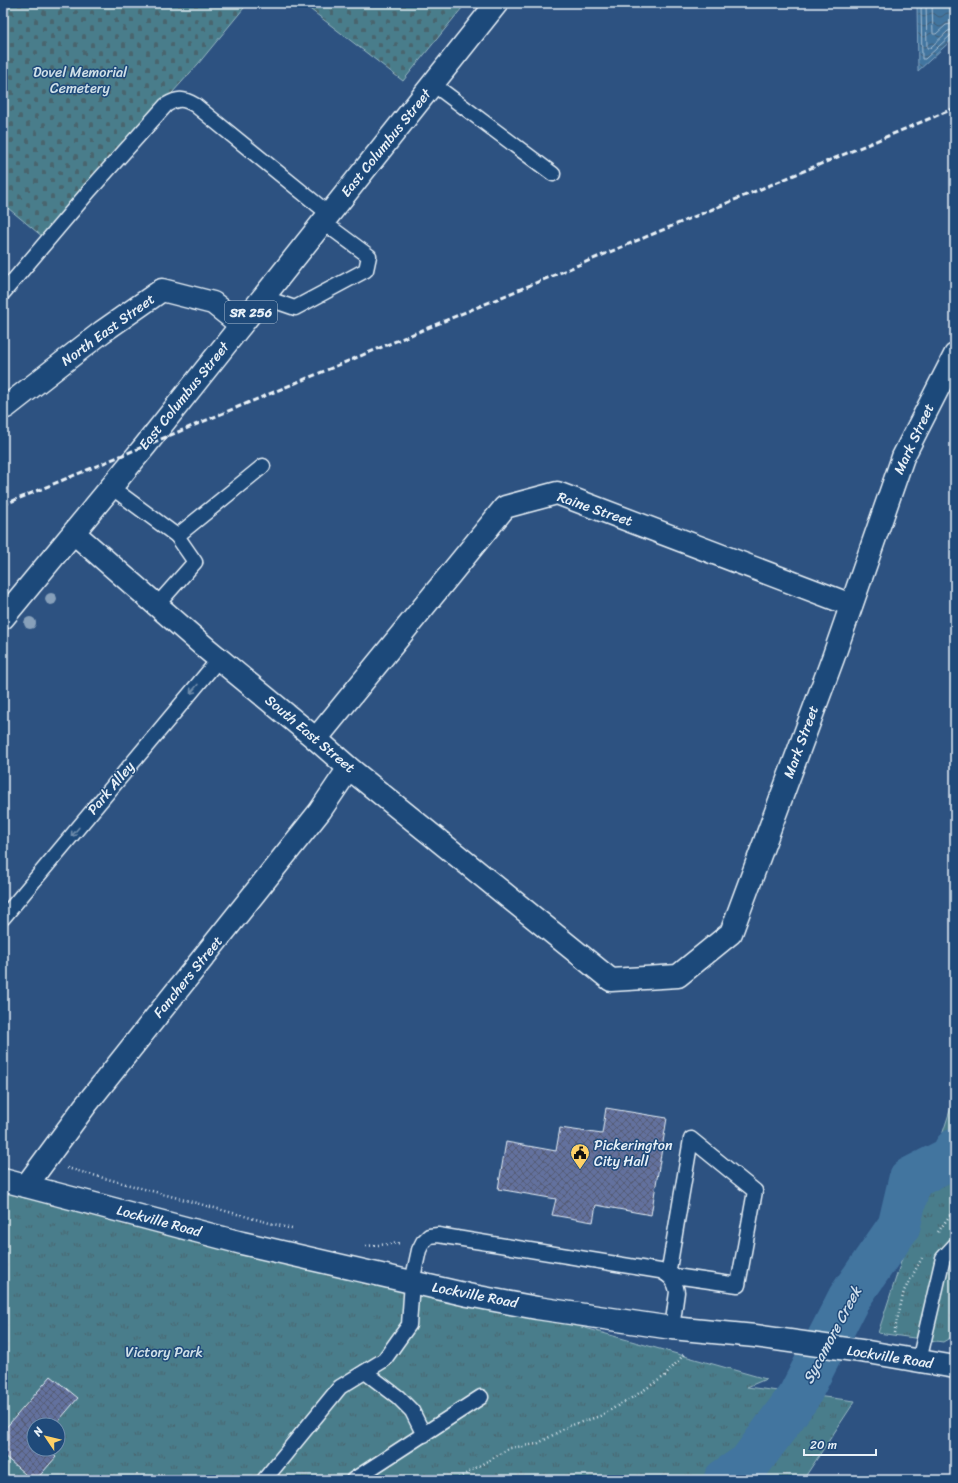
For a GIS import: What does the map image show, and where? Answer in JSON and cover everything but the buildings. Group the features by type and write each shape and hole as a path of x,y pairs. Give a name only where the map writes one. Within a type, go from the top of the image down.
{"street":[{"name":"East Columbus Street","path":"3,618 111,487 497,3"},
{"name":"North East Street","path":"3,407 102,332 162,290 213,304 241,325"},
{"name":"Mark Street","path":"550,930 611,980 678,976 731,933 851,605 903,457 955,355"},
{"name":"Raine Street","path":"316,739 505,507 557,493 851,605"},
{"name":"South East Street","path":"74,533 219,659 349,768 550,930"},
{"name":"Fanchers Street","path":"26,1186 84,1106 320,811 349,768"},
{"name":"Lockville Road","path":"3,1180 242,1243 468,1295 514,1304 672,1328 755,1336 868,1352 955,1367"}],"lane":[{"path":"433,84 553,174"},
{"path":"3,293 90,190 166,105 178,100 184,100 195,105 369,256 366,270 295,308 263,297"},
{"path":"177,536 263,466"},
{"path":"111,487 177,536 195,562 157,605"},
{"name":"Park Alley","path":"3,918 219,659"},
{"path":"264,1480 340,1387 384,1360 409,1325 412,1282 419,1250 423,1242 429,1236 438,1235 660,1271 668,1274 738,1285 755,1191 691,1139 668,1274"},
{"path":"919,1361 943,1258 955,1245"},
{"path":"668,1274 675,1281 677,1292 672,1328"},
{"path":"365,1372 398,1397 412,1411 424,1435"},
{"path":"354,1480 481,1397"}],"path":[{"path":"41,1165 67,1168 297,1230"},
{"path":"361,1247 401,1243"},
{"path":"455,1480 510,1448 536,1444 569,1426 600,1416 635,1396 665,1376 702,1331"}],"green space":[{"name":"Dovel Memorial Cemetery","path":"3,3 248,3 198,64 43,237 3,204"},
{"path":"302,3 466,3 403,81"},
{"path":"955,1095 955,1335 943,1342 878,1333"},
{"name":"Victory Park","path":"3,1180 468,1295 766,1379 747,1387 855,1401 803,1480 3,1480"}],"water":[{"path":"917,3 955,3 955,37 918,71"}],"waterway":[{"name":"Sycamore Creek","path":"725,1480 749,1464 799,1396 849,1298 899,1226 910,1179 951,1158 955,1150"}],"railway":[{"path":"3,505 955,108"}],"place":[{"name":"Pickerington City Hall","path":"580,1170"}]}
